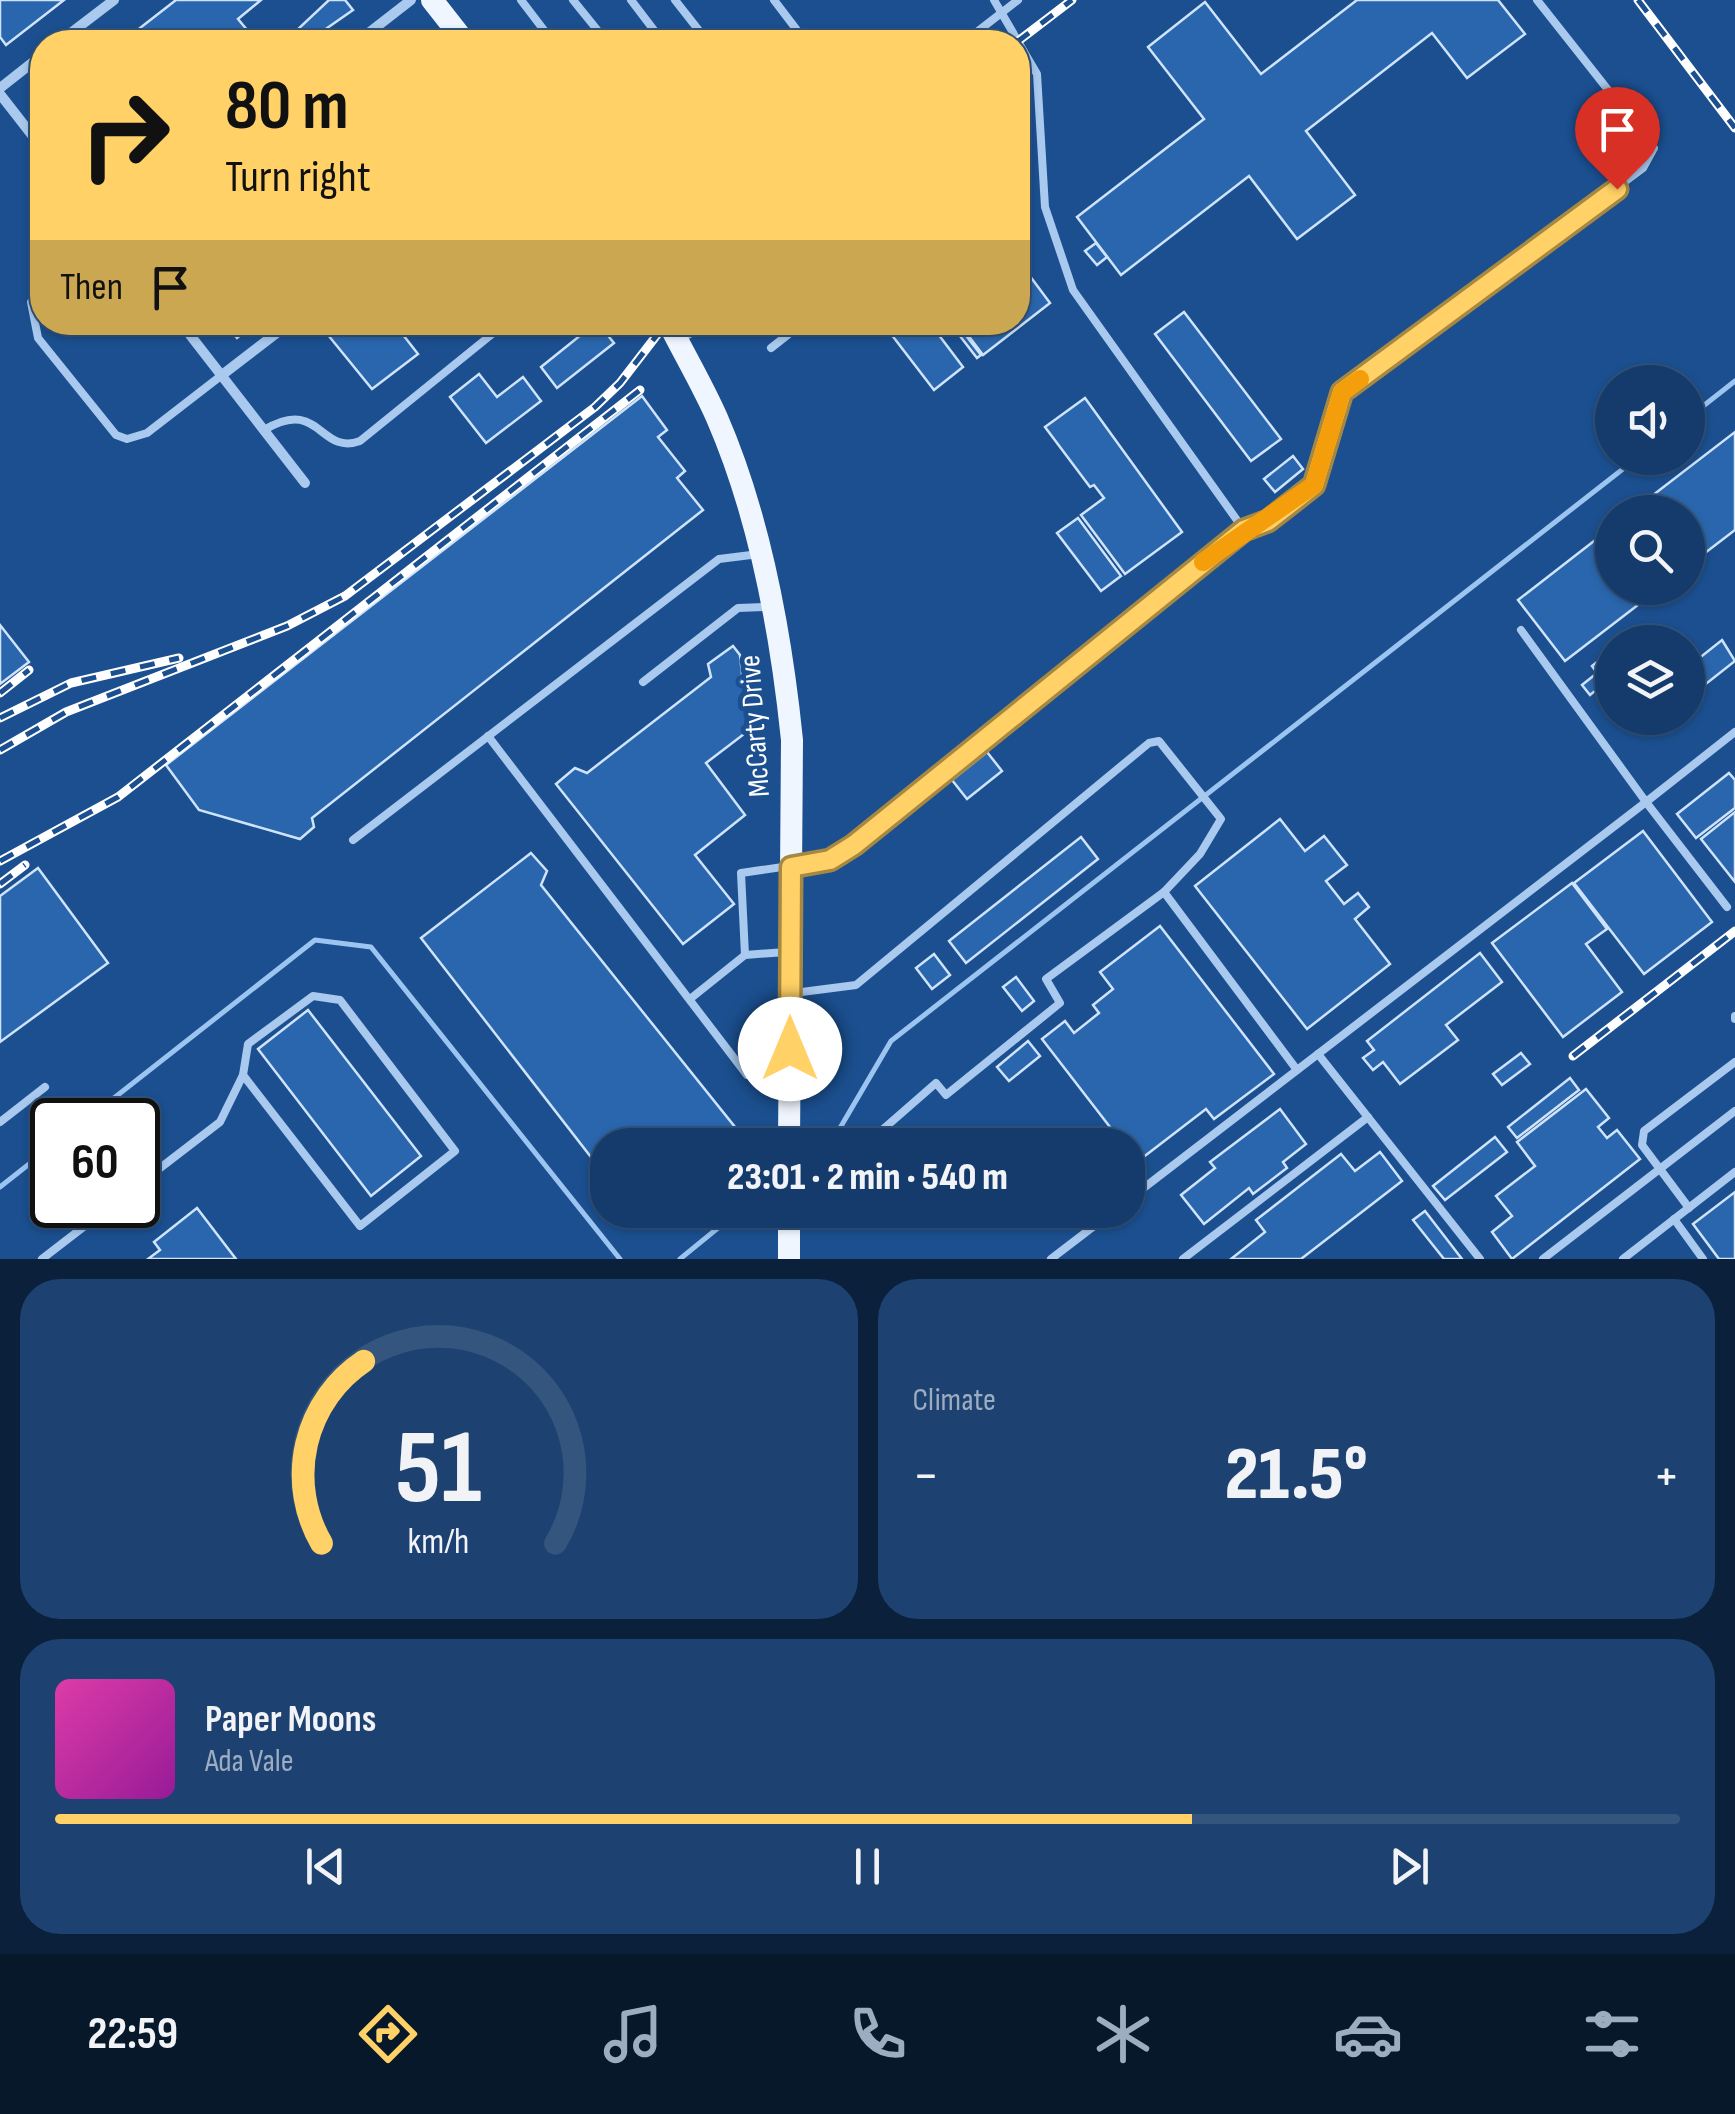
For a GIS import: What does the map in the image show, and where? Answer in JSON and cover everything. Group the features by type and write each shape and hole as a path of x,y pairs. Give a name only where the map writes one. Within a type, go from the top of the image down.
{"main road":[{"path":"432,0 456,30"},
{"name":"McCarty Drive","path":"674,335 717,419 759,554 792,740 790,1128"},
{"path":"789,1228 789,1259"}],"street":[{"path":"75,30 114,0"},
{"path":"372,30 411,0"},
{"path":"30,66 0,91 30,132"},
{"path":"190,335 305,483"},
{"path":"222,375 273,335"}],"lane":[{"path":"520,0 544,30"},
{"path":"573,0 597,30"},
{"path":"631,0 655,30"},
{"path":"675,0 699,30"},
{"path":"774,0 797,30"},
{"path":"994,0 1013,30"},
{"path":"980,30 1018,0"},
{"path":"745,955 741,873 830,860 854,845 1244,530 1268,521 1314,485 1342,392 1643,168 1654,148 1537,0"},
{"path":"1030,61 1037,74 1045,207 1072,290 1244,530"},
{"path":"37,335 116,435 128,440 147,433 222,375"},
{"path":"264,430 297,417 338,442 350,445 360,441 491,335"},
{"path":"771,348 788,335"},
{"path":"353,840 719,559 759,554"},
{"path":"643,682 738,608 771,606"},
{"path":"1520,630 1727,907"},
{"path":"1145,1187 1735,732"},
{"path":"488,736 748,1075 790,1077"},
{"path":"790,993 856,985 1149,743 1159,741 1212,804 1221,820 1200,854 1164,892 1046,979 1060,1003 946,1095 936,1083 884,1128"},
{"path":"1164,892 1298,1070"},
{"path":"690,999 745,955 791,952"},
{"path":"160,1169 220,1122 243,1075 248,1044 313,996 340,1000 455,1151 360,1226 243,1075"},
{"path":"1318,1054 1480,1259"},
{"path":"1689,1208 1642,1145 1644,1131 1735,1062"},
{"path":"0,1122 44,1087"},
{"path":"1543,1259 1735,1112"},
{"path":"1183,1259 1368,1117"},
{"path":"1623,1259 1735,1172"},
{"path":"1674,1220 1704,1259"},
{"path":"42,1259 82,1228"},
{"path":"1051,1259 1091,1228"}],"building":[{"path":"0,0 64,0 6,45 0,37"},
{"path":"176,0 261,0 238,19 247,30 137,30"},
{"path":"329,0 345,0 353,10 324,30 297,30"},
{"path":"1357,0 1498,0 1525,34 1467,78 1432,33 1306,131 1355,195 1297,239 1249,176 1121,275 1077,217 1204,119 1148,47 1205,2 1261,74"},
{"path":"1096,243 1107,257 1097,265 1085,251"},
{"path":"1030,276 1050,303 1030,319"},
{"path":"1184,312 1281,439 1251,461 1155,334"},
{"path":"328,335 403,335 418,354 372,389"},
{"path":"581,335 608,335 614,343 557,388 541,367"},
{"path":"892,335 939,335 963,367 934,390"},
{"path":"959,335 966,335 981,355 977,358"},
{"path":"968,335 1009,335 983,355"},
{"path":"479,374 497,397 523,377 541,401 486,443 450,397"},
{"path":"642,396 667,430 658,437 685,471 677,478 703,510 312,818 314,827 300,839 199,810 166,765"},
{"path":"1085,398 1182,532 1125,574 1081,515 1104,498 1094,485 1090,487 1045,427"},
{"path":"1735,432 1735,530 1705,553 1705,495 1653,495 1679,475 1705,475 1705,455"},
{"path":"1293,456 1303,469 1275,492 1264,479"},
{"path":"1078,518 1121,576 1101,591 1057,533"},
{"path":"1595,540 1595,605 1638,605 1612,625 1595,625 1595,638 1565,661 1518,600"},
{"path":"0,625 29,662 0,684"},
{"path":"1722,640 1735,661 1705,685 1705,654"},
{"path":"733,646 740,655 748,731 706,763 745,815 695,855 734,904 683,944 556,784 575,768 587,773 711,677 708,664"},
{"path":"1595,675 1595,691 1590,695 1582,685"},
{"path":"987,752 1002,771 967,799 952,780"},
{"path":"1729,773 1735,780 1735,808 1696,838 1677,814"},
{"path":"1735,812 1735,882 1701,839"},
{"path":"1280,819 1305,851 1324,836 1347,865 1326,881 1344,904 1358,893 1369,907 1355,919 1390,964 1307,1029 1195,886"},
{"path":"1643,831 1712,922 1644,974 1574,883"},
{"path":"1081,837 1098,859 966,963 949,941"},
{"path":"531,853 547,871 541,885 736,1128 590,1128 590,1156 421,938"},
{"path":"38,868 108,963 0,1042 0,896"},
{"path":"1572,883 1607,929 1586,944 1622,992 1563,1037 1492,943"},
{"path":"1160,926 1274,1074 1214,1119 1206,1109 1145,1156 1145,1128 1111,1128 1042,1039 1065,1021 1074,1033 1099,1013 1093,1005 1113,989 1100,972"},
{"path":"1480,953 1502,982 1446,1025 1458,1040 1400,1084 1383,1062 1373,1070 1363,1058 1374,1050 1367,1041"},
{"path":"934,954 950,975 932,989 916,968"},
{"path":"1016,977 1034,1001 1022,1011 1003,987"},
{"path":"308,1010 421,1156 371,1196 258,1049"},
{"path":"1028,1041 1040,1056 1009,1081 997,1067"},
{"path":"1521,1053 1530,1064 1502,1085 1493,1074"},
{"path":"1570,1078 1579,1090 1517,1138 1508,1127"},
{"path":"1586,1089 1609,1118 1598,1127 1607,1138 1617,1130 1640,1159 1512,1259 1492,1232 1512,1216 1496,1196 1535,1166 1517,1142"},
{"path":"1280,1109 1306,1144 1283,1162 1287,1168 1253,1194 1249,1188 1204,1224 1181,1195 1215,1168 1210,1162"},
{"path":"1495,1137 1507,1152 1445,1200 1433,1186"},
{"path":"1380,1152 1402,1181 1301,1259 1231,1259 1265,1232 1256,1220 1341,1154 1355,1171"},
{"path":"1735,1192 1735,1259 1719,1259 1693,1224"},
{"path":"197,1208 236,1259 148,1259 160,1250 154,1242"},
{"path":"1425,1211 1462,1259 1444,1259 1413,1220"}],"waterway":[{"path":"1705,405 1735,381"},
{"path":"840,1128 891,1041 1615,475"},
{"path":"114,1098 315,940 371,947 620,1259"},
{"path":"0,1187 30,1163"},
{"path":"680,1259 718,1228"}],"railway":[{"path":"1030,32 1072,0"},
{"path":"1638,0 1735,128"},
{"path":"0,750 66,712 287,626 345,596 595,407 620,383 657,335"},
{"path":"0,861 118,797 640,390"},
{"path":"0,718 71,683 179,658"},
{"path":"0,693 29,670"},
{"path":"0,884 25,865"},
{"path":"1573,1056 1735,931"}],"slow traffic":[{"path":"1203,562 1244,530 1268,521 1314,485 1342,392 1360,379"}],"route":[{"path":"790,1049 791,867 830,860 854,845 966,750 1244,530 1268,521 1314,485 1342,392 1617,189"}]}
